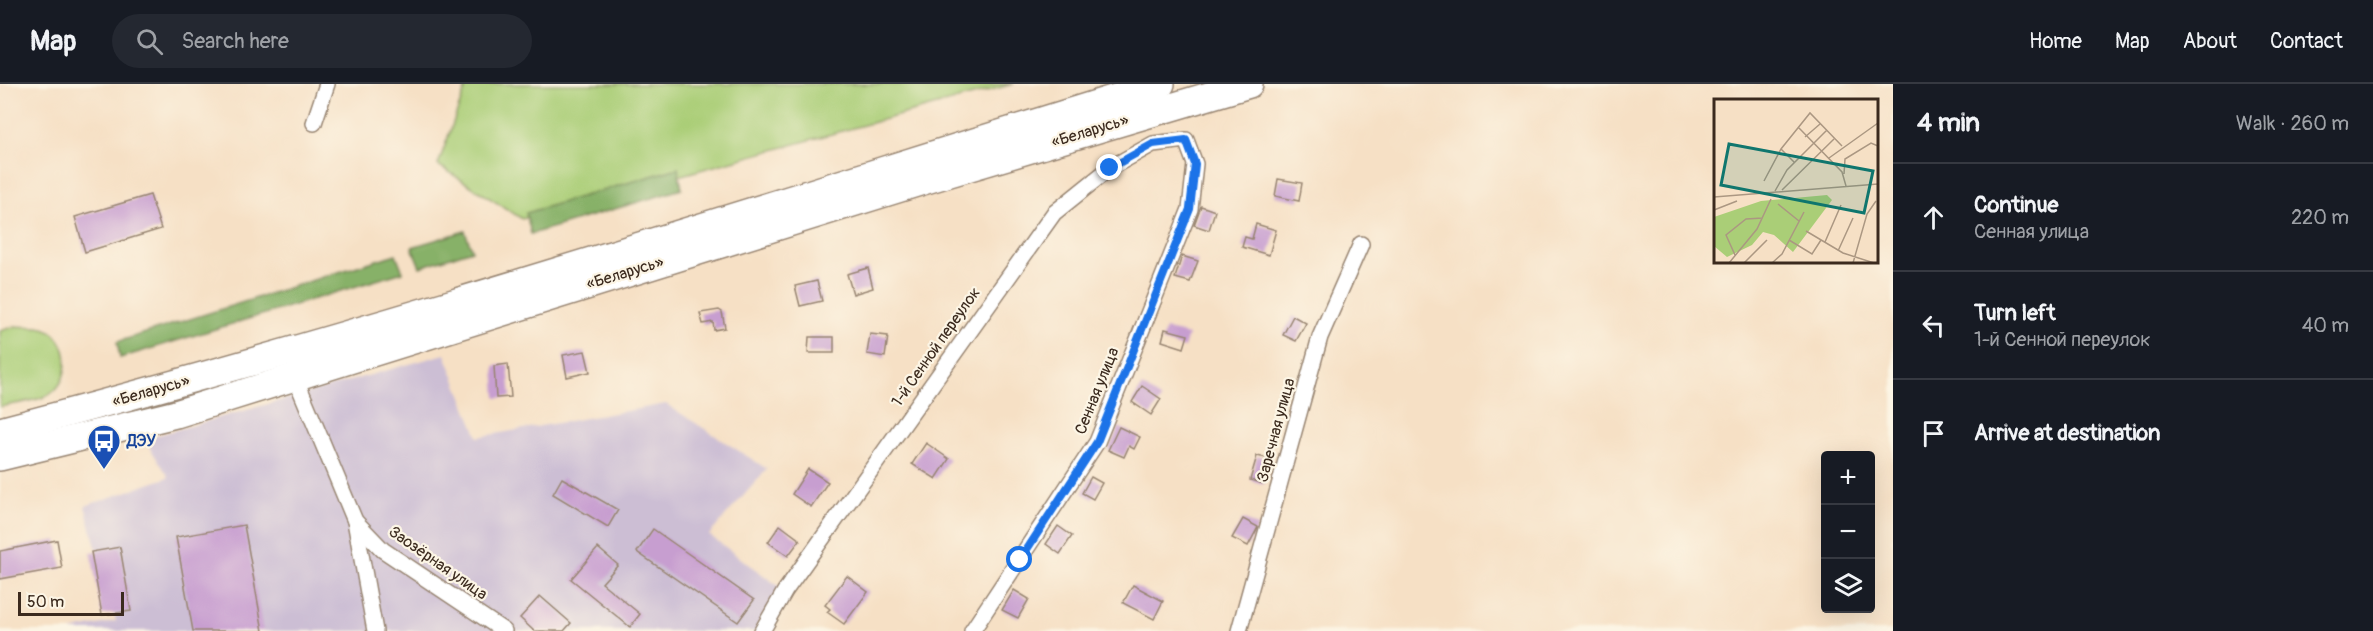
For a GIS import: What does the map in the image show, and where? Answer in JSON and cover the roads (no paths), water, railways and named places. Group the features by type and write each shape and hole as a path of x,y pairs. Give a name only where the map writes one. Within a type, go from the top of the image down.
{"highway":[{"name":"«Беларусь»","path":"0,431 140,394 499,289 1161,84"},
{"name":"«Беларусь»","path":"0,457 176,414 926,180 1249,84"}],"street":[{"path":"315,123 327,84"},
{"name":"1-й Сенной переулок","path":"762,631 785,591 1054,213 1110,168 1153,144 1186,140"},
{"name":"Сенная улица","path":"972,631 1097,442 1190,209 1195,164 1186,140"},
{"name":"Заречная улица","path":"1239,631 1320,337 1361,244"},
{"name":"Заозёрная улица","path":"295,377 355,521 375,631"},
{"name":"Заозёрная улица","path":"355,521 383,550 504,631"}],"place":[{"name":"ДЭУ","path":"104,470"}]}
